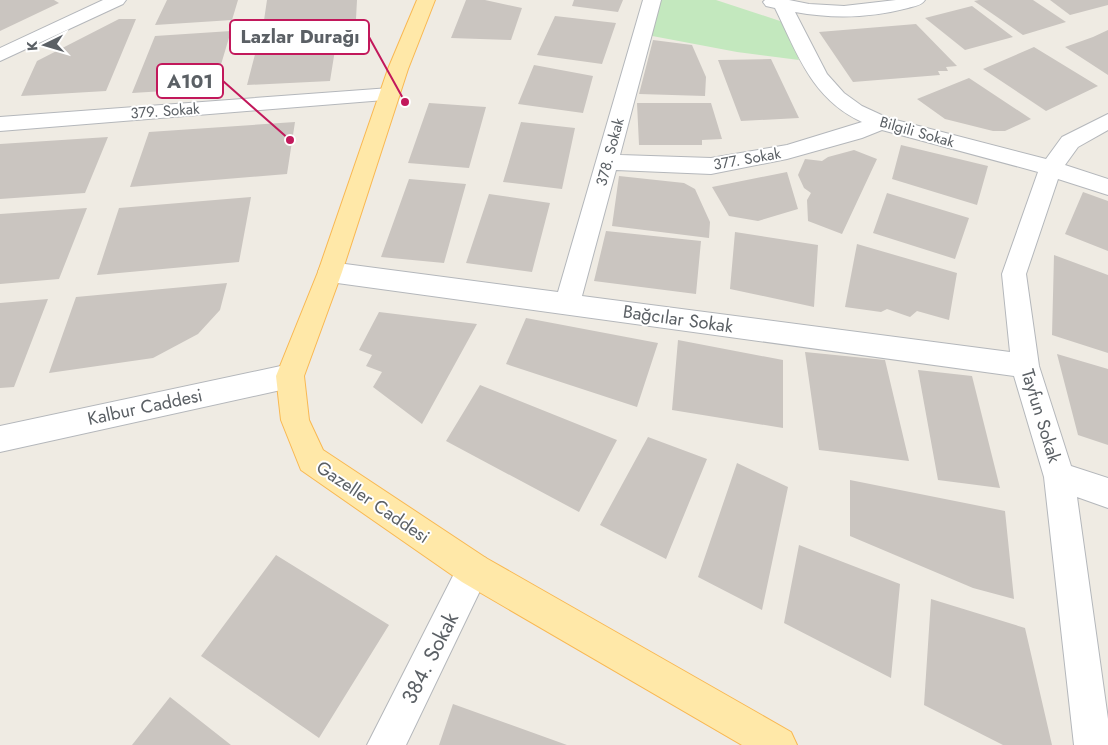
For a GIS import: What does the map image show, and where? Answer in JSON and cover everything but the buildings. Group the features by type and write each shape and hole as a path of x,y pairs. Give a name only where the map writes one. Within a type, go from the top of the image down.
{"main road":[{"name":"Gazeller Caddesi","path":"426,0 390,94 330,272 290,376 295,420 312,460 474,570 778,745"}],"street":[{"path":"0,55 116,0"},
{"name":"378. Sokak","path":"568,304 652,0"},
{"path":"774,1 821,12 852,12 916,0"},
{"name":"Bilgili Sokak","path":"774,1 791,21 818,76 837,98 854,111 881,122 1051,168 1108,186"},
{"name":"379. Sokak","path":"0,124 390,94"},
{"name":"Tayfun Sokak","path":"1093,745 1059,477 1025,366 1014,274 1051,168 1070,142 1108,121"},
{"name":"377. Sokak","path":"608,162 711,166 786,152 855,133 881,122"},
{"name":"Bağcılar Sokak","path":"330,272 1025,366"},
{"name":"Kalbur Caddesi","path":"0,439 290,376"},
{"path":"1059,477 1108,493"},
{"name":"384. Sokak","path":"386,745 474,570"}],"green space":[{"path":"657,0 716,0 786,23 799,60 737,52 647,35"}],"place":[{"name":"Lazlar Durağı","path":"405,102"},
{"name":"A101","path":"290,140"}]}
